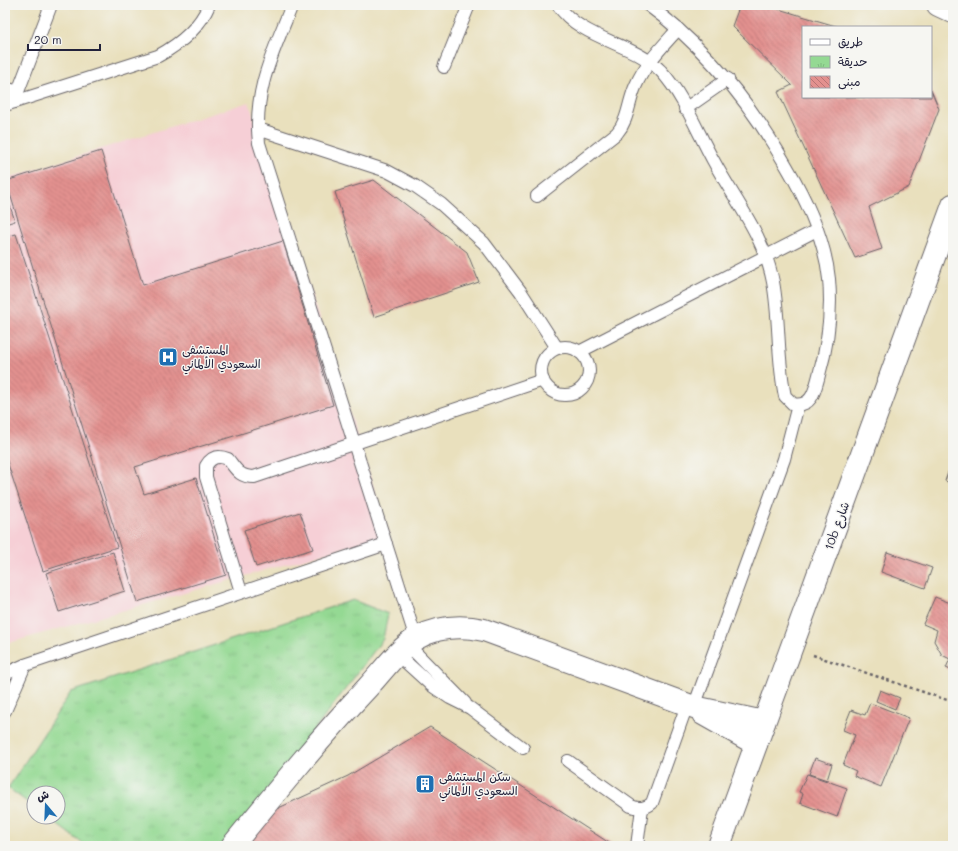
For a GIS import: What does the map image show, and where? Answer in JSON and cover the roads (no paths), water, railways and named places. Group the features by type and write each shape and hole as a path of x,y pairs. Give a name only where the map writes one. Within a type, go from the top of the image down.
{"street":[{"path":"938,5 953,12"},
{"name":"10b شارع","path":"719,846 953,205"},
{"path":"232,846 322,735 407,646 438,629 449,627 473,627 484,630 690,706 756,744"},
{"path":"690,706 729,713 764,722"}],"lane":[{"path":"12,100 51,5"},
{"path":"12,100 158,56 170,49 192,32 210,5"},
{"path":"292,5 261,87 257,115 263,157 386,544 407,646 431,685 450,698 470,708 523,748"},
{"path":"444,66 468,5"},
{"path":"558,5 575,21 590,32 637,53 650,62 672,85 715,165 751,222 766,255 773,282 784,391 788,400 798,405 809,401 815,391 827,343 829,322 829,278 817,230 797,184 768,133 728,79 698,47 648,5"},
{"path":"537,196 617,133 626,120 636,85 650,62 678,29"},
{"path":"685,108 728,79"},
{"path":"5,88 12,100"},
{"path":"258,129 387,171 415,186 441,204 484,243 522,292 557,348"},
{"path":"579,352 817,230"},
{"path":"565,347 579,352 585,357 588,372 582,387 569,394 561,394 550,389 543,380 541,373 545,358 557,348 565,347"},
{"path":"241,592 206,476 206,466 208,461 218,456 223,457 228,459 243,476 254,477 543,380"},
{"path":"568,761 631,806 642,808 652,803 784,459 798,405"},
{"path":"5,674 25,665 386,544"},
{"path":"5,711 25,665"},
{"path":"637,846 642,808"}],"place":[{"name":"المستشفى السعودي الألماني","path":"168,357"},
{"name":"سكن المستشفى السعودي الألماني","path":"425,784"}]}
